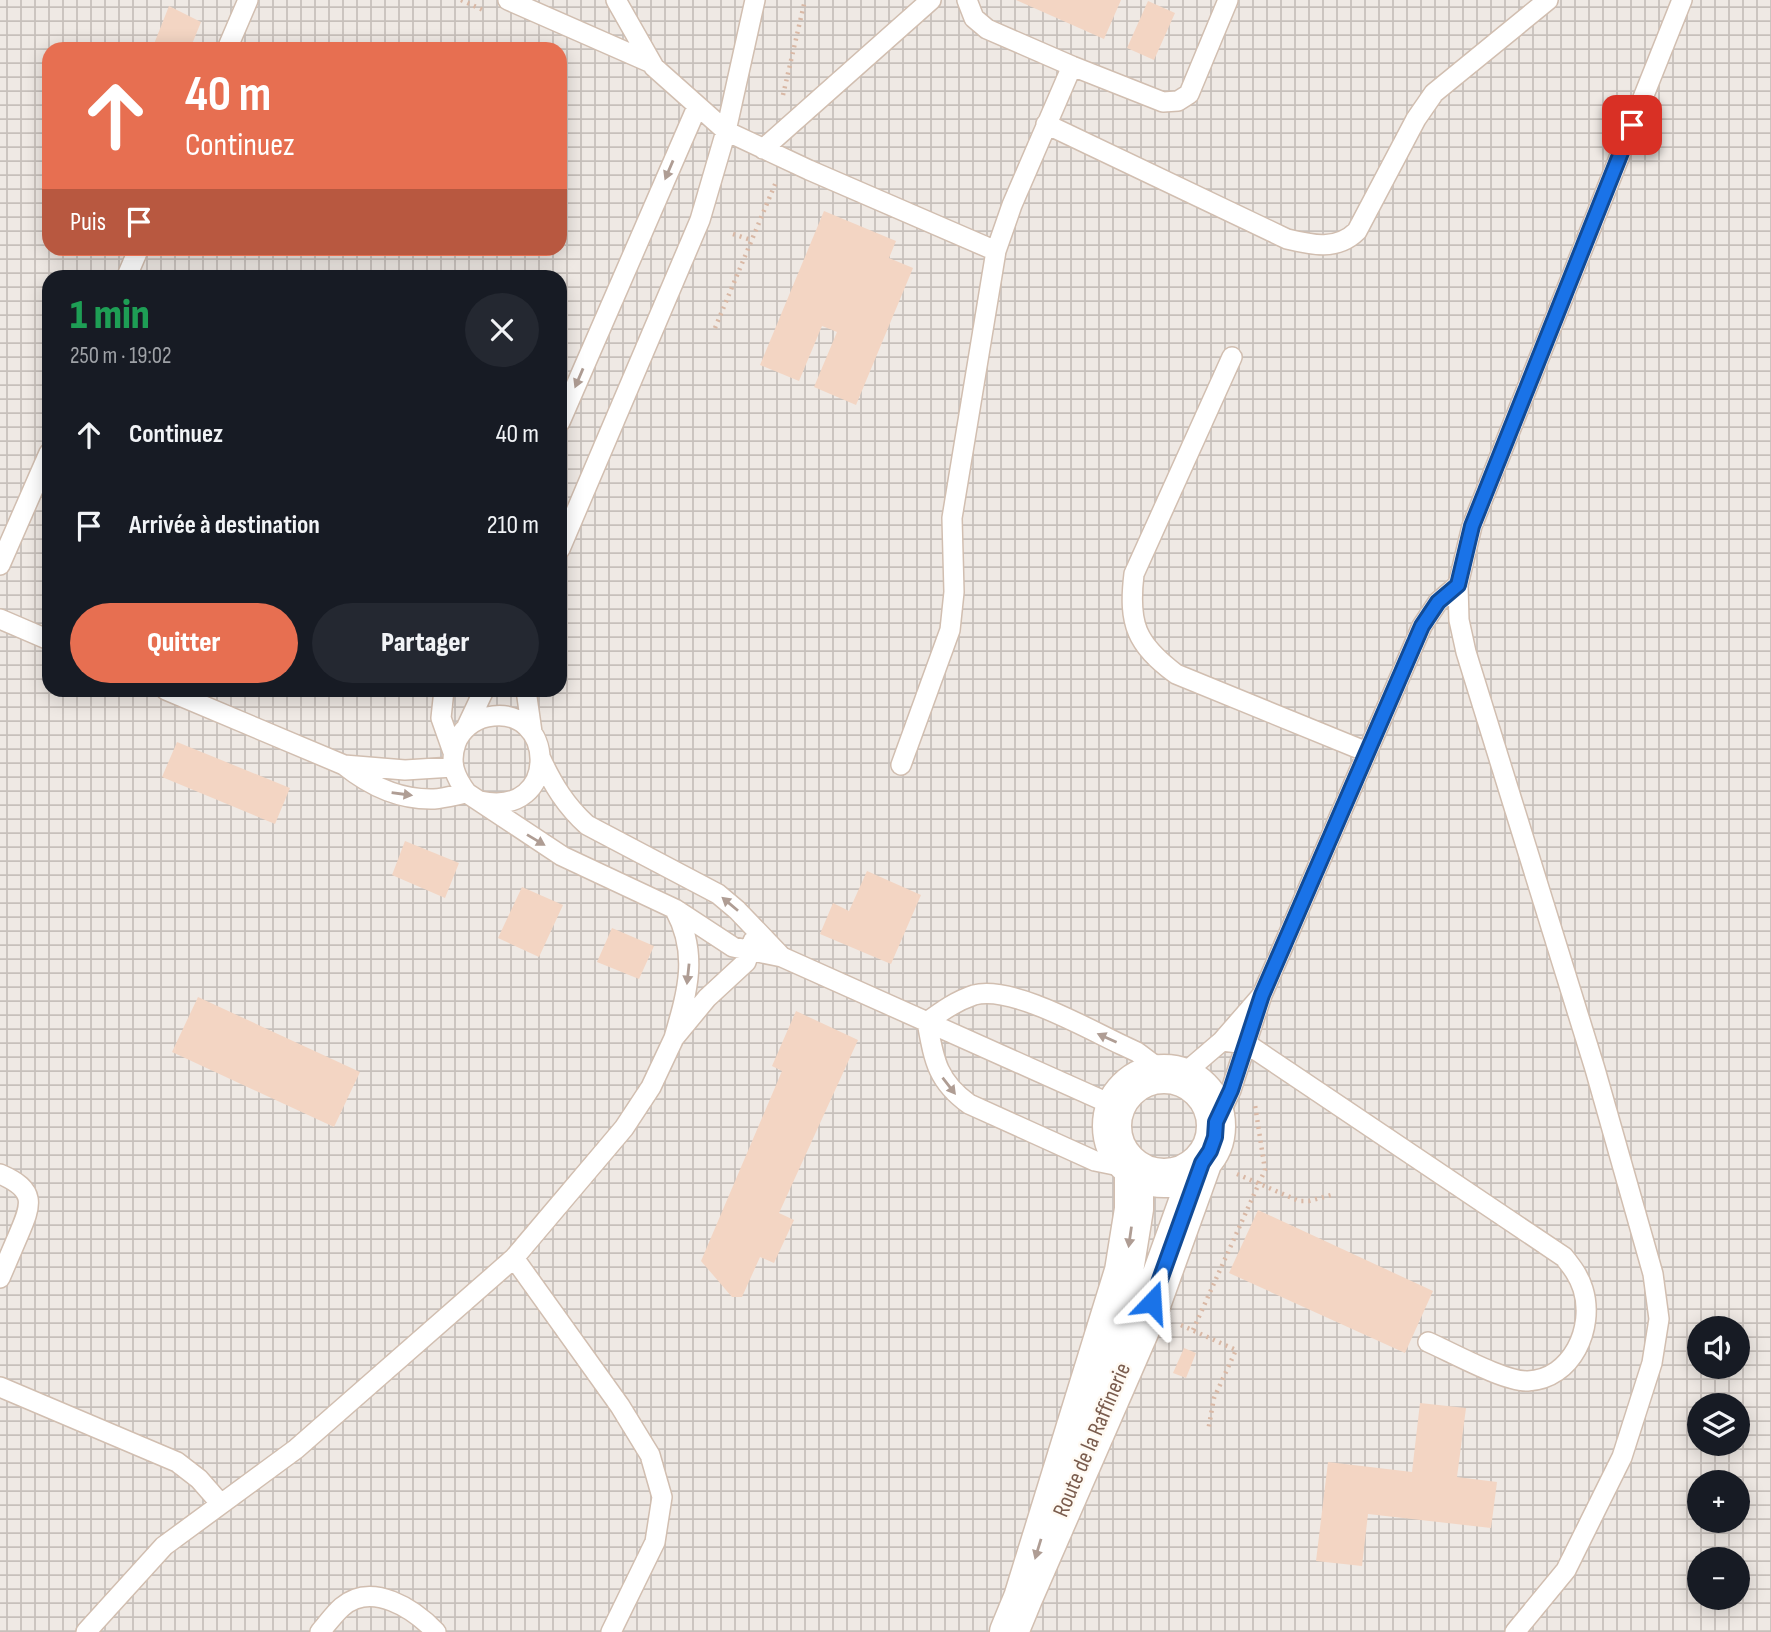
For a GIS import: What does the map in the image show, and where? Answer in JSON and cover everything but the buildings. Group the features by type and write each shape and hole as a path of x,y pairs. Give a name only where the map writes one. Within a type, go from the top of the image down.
{"street":[{"path":"1216,1122 1213,1107 1206,1094 1195,1083 1173,1074 1149,1075 1135,1082 1123,1092 1111,1120 1112,1134 1123,1160 1147,1176 1160,1179 1218,1168"},
{"name":"Route de la Raffinerie","path":"1016,1615 1152,1302 1218,1168 1210,1151 1216,1122"},
{"name":"Route de la Raffinerie","path":"1016,1615 1124,1271 1134,1209 1134,1169"}],"lane":[{"path":"230,42 248,0"},
{"path":"508,0 649,62"},
{"path":"616,0 649,62 726,131 996,251"},
{"path":"567,533 700,220 726,131 755,0"},
{"path":"763,149 931,0"},
{"path":"967,0 974,18 987,29 1163,102 1178,101 1189,94 1228,0"},
{"path":"1046,124 1287,239 1311,245 1332,245 1348,240 1357,231 1416,119 1434,93 1548,0"},
{"path":"1515,1632 1566,1570 1616,1470 1652,1363 1659,1319 1653,1274 1595,1069 1466,652 1459,620 1458,585 1472,526 1682,0"},
{"path":"901,765 950,630 954,592 951,517 996,251 1012,205 1072,66"},
{"path":"567,406 697,107"},
{"path":"1232,357 1134,574 1130,603 1137,630 1153,656 1176,674 1367,752"},
{"path":"0,565 42,469"},
{"path":"1216,1122 1231,1090 1262,995 1422,626 1438,602 1458,585"},
{"path":"0,619 42,637"},
{"path":"183,697 344,765 360,778 386,792 434,799 473,797 495,804 510,803 523,796 533,786 539,773 539,745 532,732 527,697"},
{"path":"444,697 442,718 458,781 473,797 562,856 675,909 733,947 782,957 1115,1106"},
{"path":"453,759 458,738 481,697"},
{"path":"467,726 480,718 495,715 516,719 532,732"},
{"path":"344,765 405,770 453,759"},
{"path":"541,759 555,788 572,811 587,825 718,894 782,957"},
{"path":"86,1632 164,1546 296,1449 514,1258 624,1128 650,1087 674,1038 685,998 690,966 685,928 675,909"},
{"path":"674,1038 707,998 746,962 753,941 752,926"},
{"path":"927,1023 952,1004 976,995 996,993 1016,997 1137,1052 1173,1074 1222,1041 1262,995"},
{"path":"927,1023 933,1055 944,1081 962,1099 1095,1161 1134,1169"},
{"path":"1222,1041 1247,1044 1564,1257 1576,1271 1587,1308 1584,1332 1574,1354 1560,1369 1542,1379 1525,1381 1510,1378 1428,1342"},
{"path":"0,1174 16,1180 25,1191 30,1209 0,1278"},
{"path":"514,1258 626,1416 650,1455 662,1497 655,1542 611,1632"},
{"path":"0,1387 177,1462 200,1479 220,1503"},
{"path":"320,1632 343,1606 359,1597 386,1599 404,1605 436,1632"}],"path":[{"path":"782,100 805,0"},
{"path":"715,328 780,171"},
{"path":"733,234 751,240"},
{"path":"1193,1330 1265,1170 1255,1104"},
{"path":"1218,1168 1299,1201 1331,1195"},
{"path":"1174,1321 1236,1350 1214,1398 1208,1431"}],"shaded area":[{"path":"0,0 1771,0 1771,1632 0,1632"}],"route":[{"path":"1152,1302 1202,1163 1210,1151 1216,1122 1231,1090 1262,995 1422,626 1438,602 1458,585 1472,526 1632,125"}]}
